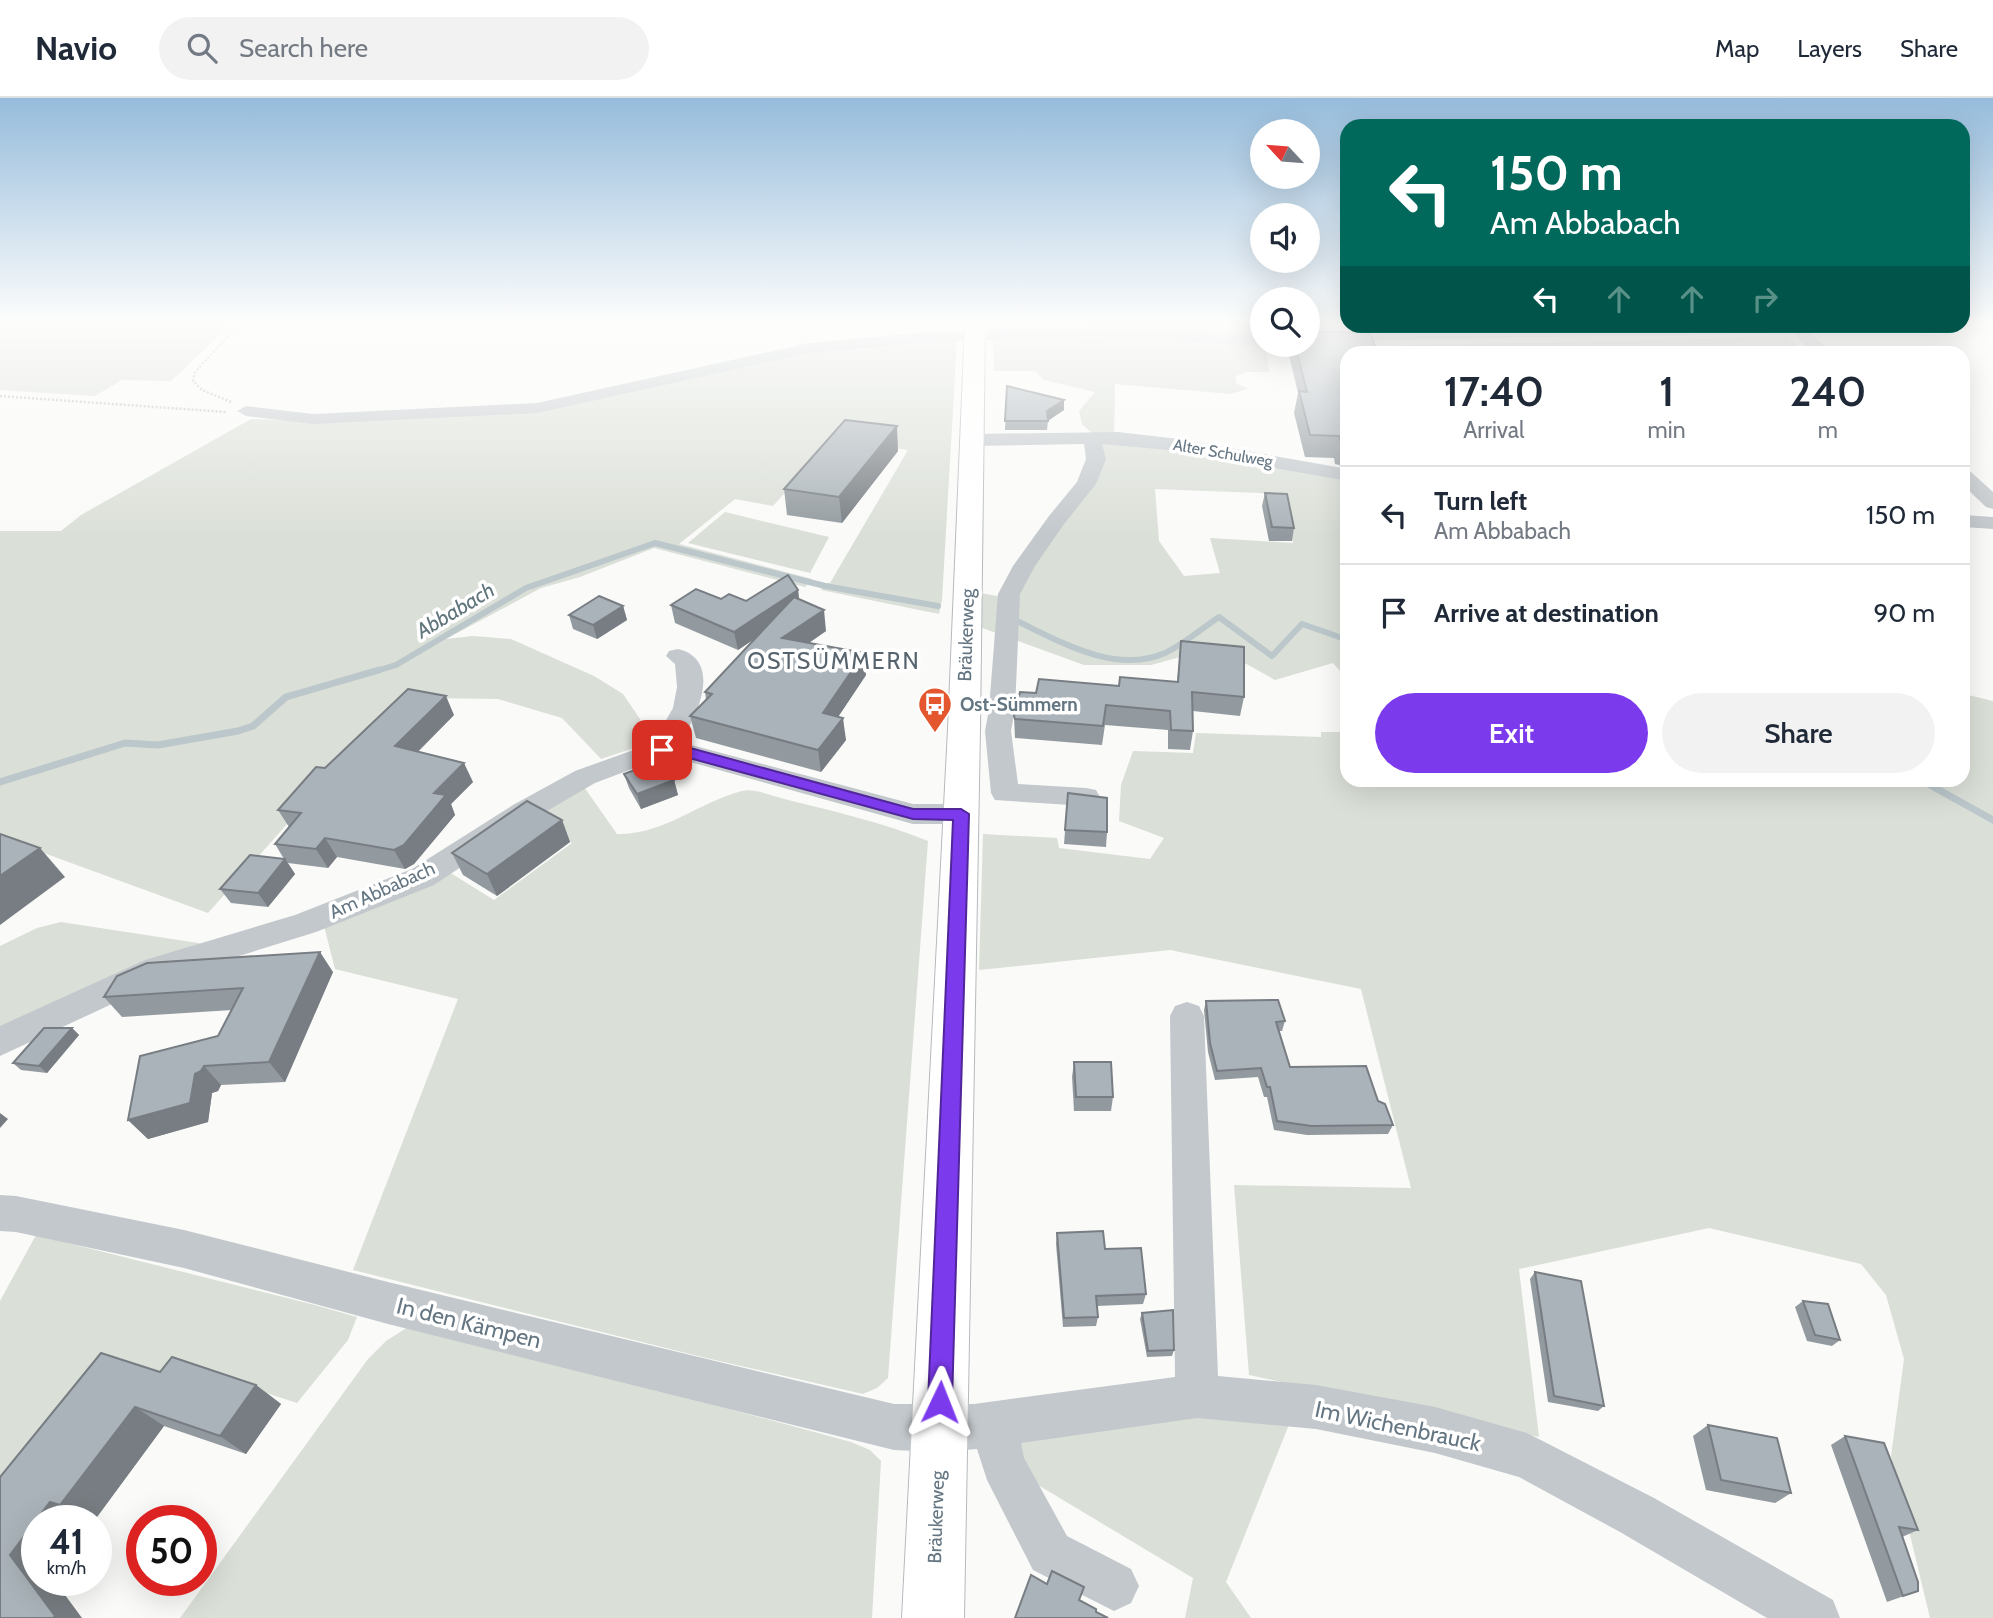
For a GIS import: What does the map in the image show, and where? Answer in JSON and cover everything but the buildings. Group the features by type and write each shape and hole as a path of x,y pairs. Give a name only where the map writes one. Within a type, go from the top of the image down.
{"main road":[{"name":"Bräukerweg","path":"933,1618 961,814 981,730 972,440 973,395"}],"street":[{"path":"239,412 313,419 537,408 596,395"},
{"path":"1086,797 1005,793 981,730 1002,709 1009,594 1030,557 1086,484 1096,459 1092,438"},
{"name":"Alter Schulweg","path":"972,440 1118,438 1179,445 1340,474"},
{"path":"1970,482 1993,503"},
{"path":"1970,521 1993,523"},
{"path":"662,750 682,720 691,695 687,660 678,656"},
{"name":"Am Abbabach","path":"0,1042 157,970 305,924 423,877 523,812 585,777 637,756 662,750 683,751 913,814 961,814"},
{"path":"1187,1016 1197,1396"},
{"name":"In den Kämpen","path":"0,1213 184,1249 388,1303 894,1427 939,1429"},
{"name":"Im Wichenbrauck","path":"939,1429 1197,1396 1316,1407 1435,1430 1527,1456 1637,1514 1815,1618"},
{"path":"993,1423 1003,1464 1050,1553 1114,1586"}],"path":[{"path":"210,395 239,412"},
{"path":"0,396 239,412"}],"shaded area":[{"path":"610,395 954,395 939,614 821,590 826,583 830,583 908,450 833,439 773,506 735,499 679,544 812,579 805,587 654,548 580,577 541,588 446,639 473,636 511,639 594,676 623,694 655,741 601,759 562,718 498,699 431,698 337,768 208,913 0,837 0,531 61,531 81,515 251,419 338,422 534,412"},
{"path":"1093,395 1115,395 1114,434 1094,435 1082,424 1079,411"},
{"path":"1099,440 1119,440 1340,477 1340,671 1333,663 1275,680 1216,647 1151,665 1084,665 974,625 974,592 1015,599 1014,594 1064,520","holes":["1155,489 1283,494 1293,543 1210,538 1220,573 1184,576 1159,541"]},
{"path":"725,512 829,537 810,573 688,543"},
{"path":"1970,695 1993,701 1993,1618 1930,1618 1891,1456 1904,1359 1886,1295 1861,1264 1709,1228 1519,1269 1539,1437 1249,1375 1234,1185 1411,1188 1361,989 1170,950 979,970 983,834 1057,838 1059,848 1150,859 1164,838 1119,821 1121,785 1133,751 1193,753 1196,733 1321,737 1321,732 1340,732 1340,787 1970,787"},
{"path":"584,787 617,834 634,833 666,824 726,796 747,790 857,817 928,841 888,1378 877,1388 863,1394 353,1270 458,999 335,969 324,926 449,872 494,900 572,843 533,816"},
{"path":"61,922 209,946 0,1032 0,946 37,928"},
{"path":"36,1235 357,1317 348,1340 297,1403 201,1372 31,1505 21,1505 21,1513 0,1529 0,1301"},
{"path":"408,1327 567,1365 851,1442 870,1450 881,1461 872,1618 180,1618 196,1596 217,1596 217,1567 368,1359 386,1341"},
{"path":"1200,1408 1292,1417 1226,1582 1251,1618 1185,1618 1193,1578 1018,1473 1008,1435"}],"waterway":[{"name":"Abbabach","path":"373,672 396,665 526,588 655,543 825,586 938,606"},
{"name":"Abbabach","path":"1015,620 1088,653 1127,660 1146,659 1165,653 1219,617 1272,656 1302,624 1340,637"},
{"name":"Abbabach","path":"0,782 125,743 158,745 238,731 253,726 286,697 379,670"},
{"name":"Abbabach","path":"1934,787 1993,820"}],"place":[{"name":"Ost-Sümmern","path":"935,734"}],"district":[{"name":"OSTSÜMMERN","path":"834,661"}],"route":[{"path":"662,750 683,751 913,814 961,814 940,1402"}]}
